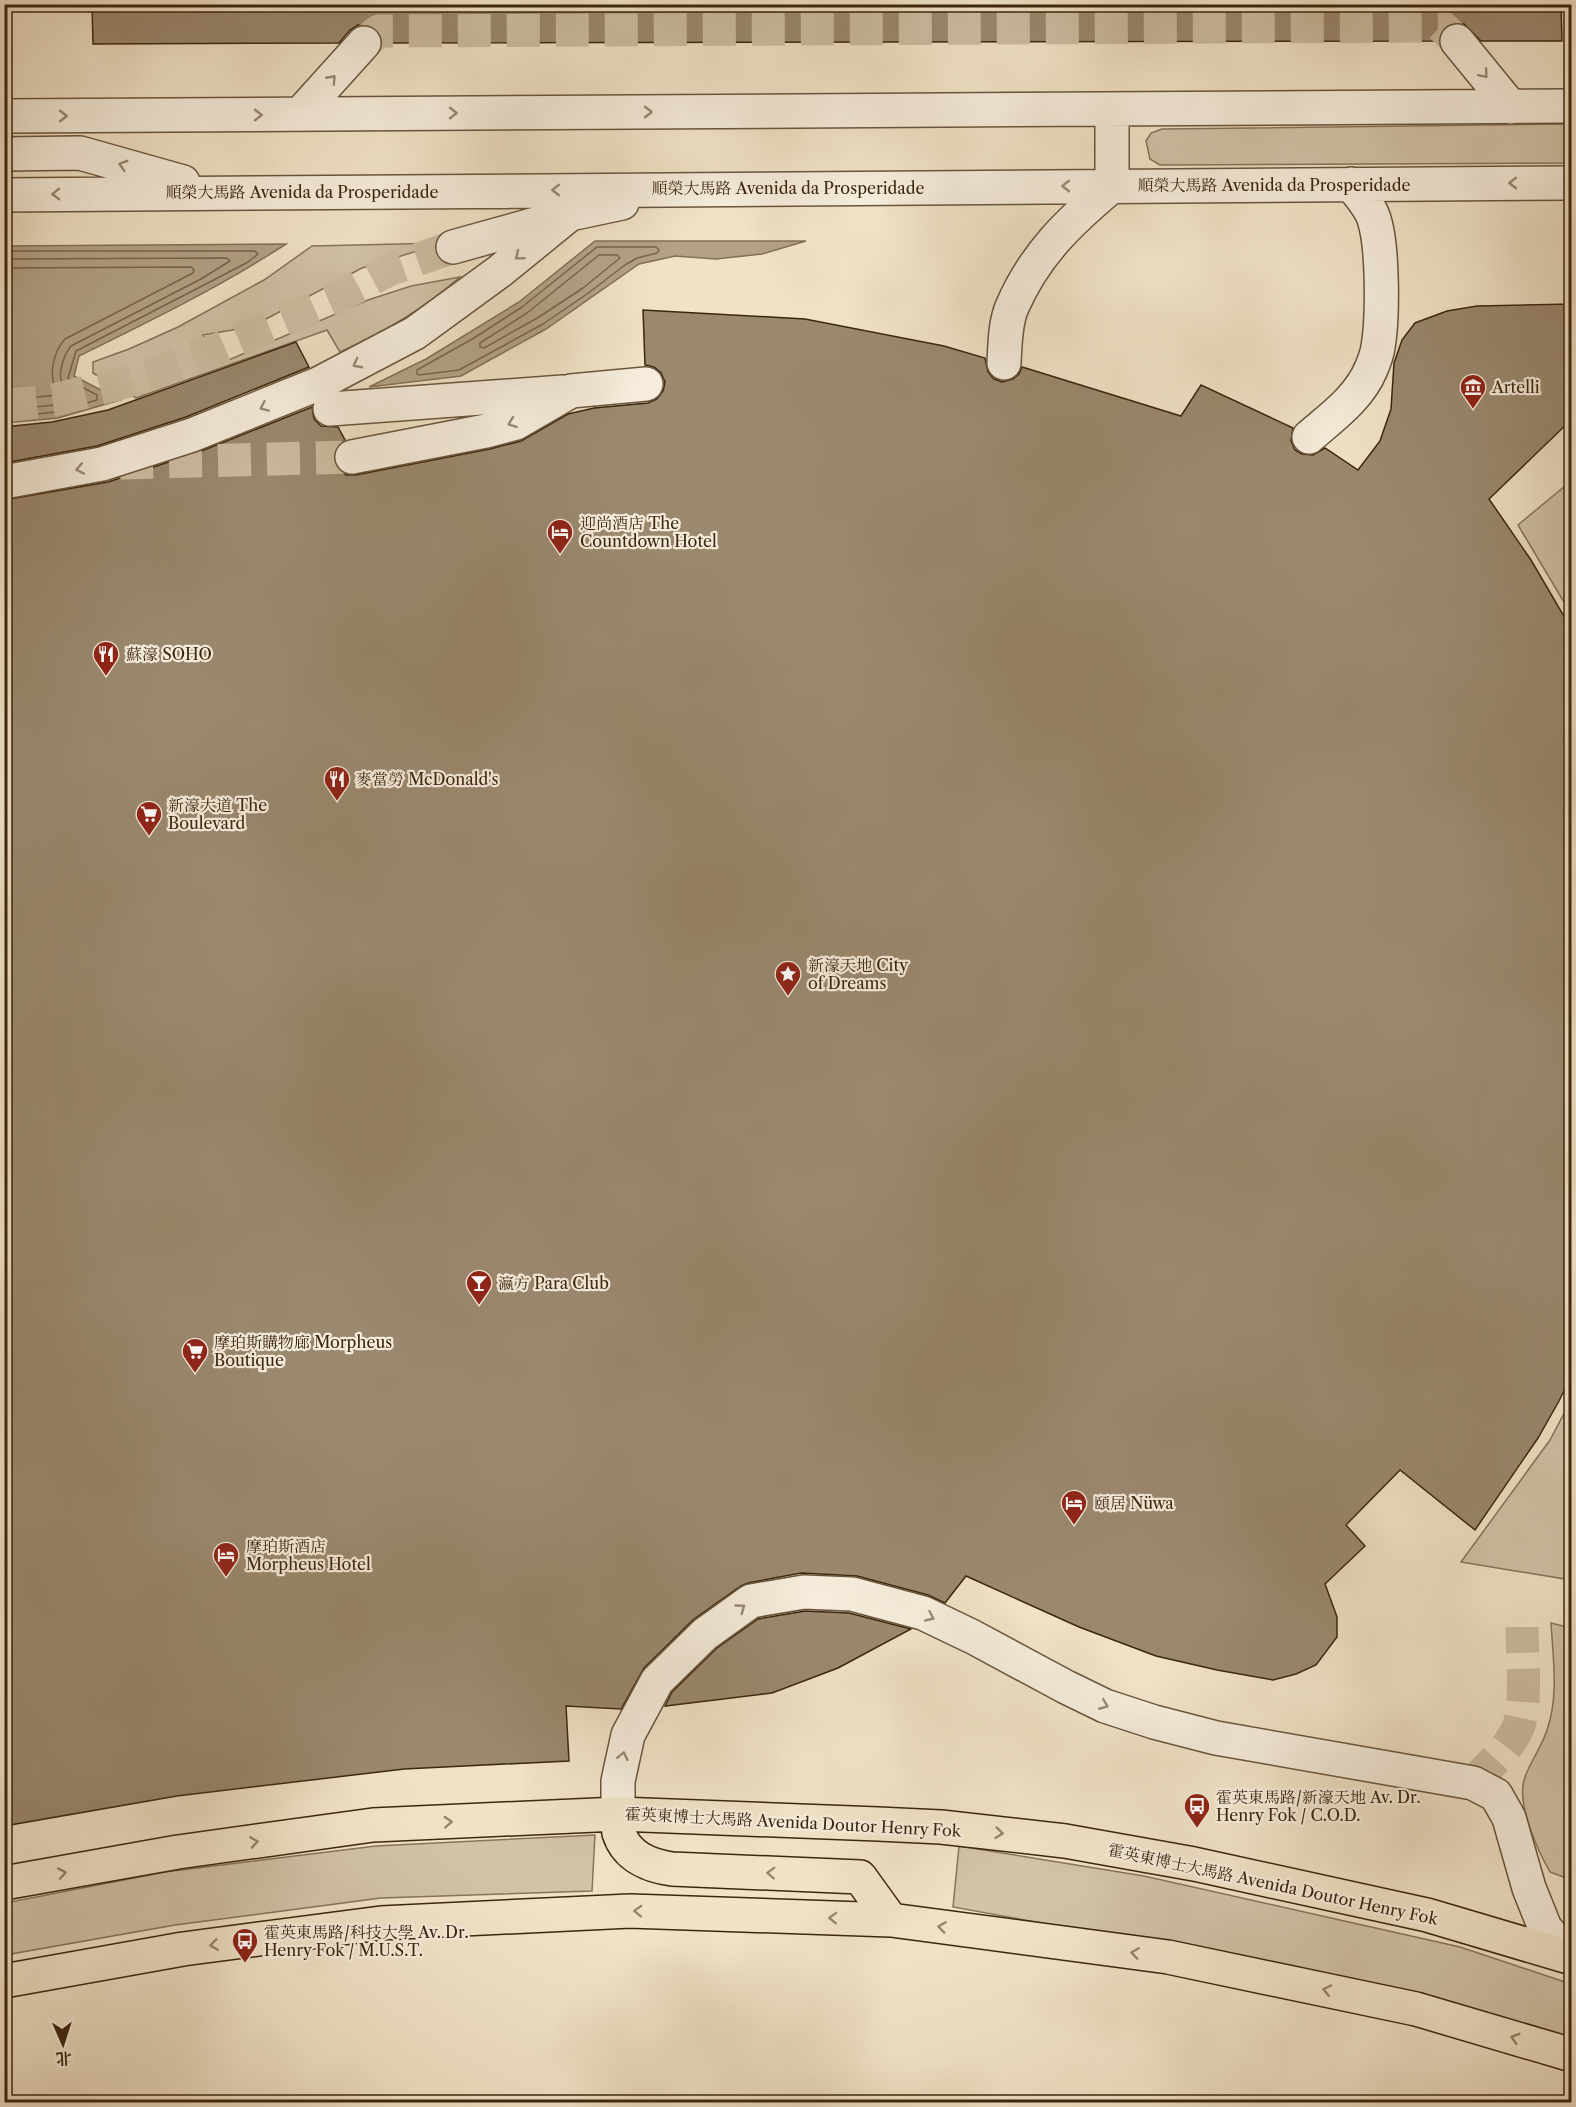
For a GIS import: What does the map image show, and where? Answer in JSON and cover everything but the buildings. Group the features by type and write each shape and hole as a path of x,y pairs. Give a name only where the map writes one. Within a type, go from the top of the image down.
{"main road":[{"name":"霍英東博士大馬路 Avenida Doutor Henry Fok","path":"4,1883 178,1852 374,1825 618,1814 940,1827 1065,1840 1194,1864 1428,1915 1572,1958"},
{"path":"618,1814 619,1832 627,1848 640,1859 655,1866 672,1869 860,1877 891,1920"},
{"path":"4,1981 183,1949 381,1923 630,1911 891,1920 1168,1958 1416,2009 1572,2055"}],"street":[{"path":"1457,41 1511,106"},
{"path":"300,114 364,43"},
{"path":"4,116 1572,106"},
{"path":"1004,363 1011,309 1043,251 1077,216 1112,186 1112,109"},
{"path":"4,154 80,153 219,192"},
{"name":"順榮大馬路 Avenida da Prosperidade","path":"4,195 1572,183"},
{"path":"1351,184 1374,218 1380,249"},
{"path":"1309,437 1342,409 1371,371 1378,350 1380,329 1380,249 1385,220 1392,203 1406,184"},
{"path":"453,247 570,214 686,189"},
{"path":"4,483 102,464 192,435 318,384 415,333 500,271 570,214"},
{"path":"330,410 646,384"},
{"path":"352,457 516,423 571,391"},
{"path":"618,1814 618,1781 628,1735 657,1681 705,1634 751,1601 804,1592 852,1594 923,1613 972,1636 1066,1688 1105,1706 1154,1722 1216,1738 1473,1783 1496,1795 1509,1818 1529,1888 1545,1928 1572,1958"}],"shaded area":[{"path":"1571,124 1571,163 1160,165 1150,159 1146,141 1151,133 1162,129"},
{"path":"443,243 362,268 266,319 244,328 203,335 224,362 368,300 411,286 460,277 403,319 340,352 327,330 136,398 93,373 93,362 178,327 264,280 312,246"},
{"path":"1571,481 1571,614 1518,525"},
{"path":"1571,1400 1571,1580 1461,1562 1550,1440"},
{"path":"1551,1623 1571,1628 1571,1880 1550,1872 1535,1841 1523,1802 1524,1780 1545,1736 1551,1717 1554,1677"},
{"path":"595,1835 592,1891 381,1898 175,1925 5,1955 5,1903 165,1872 376,1846"},
{"path":"959,1846 1144,1876 1460,1947 1571,1984 1571,2040 1146,1942 953,1907"}],"water":[{"path":"595,241 806,241 762,254 716,259 675,256 639,264 546,329 461,376 369,387 426,359 519,302"},
{"path":"286,244 210,289 79,356 74,376 120,400 58,418 5,423 5,246"}],"tunnel":[{"path":"364,43 379,31 1441,26 1457,41"},
{"path":"4,406 54,400 122,383 219,349 330,301 389,270 453,247"},
{"path":"120,463 352,457"},
{"path":"1473,1783 1505,1749 1519,1725 1523,1690 1522,1627"}],"place":[{"name":"Artelli","path":"1473,410"},
{"name":"迎尚酒店 The Countdown Hotel","path":"560,555"},
{"name":"蘇濠 SOHO","path":"106,677"},
{"name":"麥當勞 McDonald's","path":"337,802"},
{"name":"新濠大道 The Boulevard","path":"149,837"},
{"name":"新濠天地 City of Dreams","path":"788,997"},
{"name":"瀛方 Para Club","path":"479,1306"},
{"name":"摩珀斯購物廊 Morpheus Boutique","path":"195,1374"},
{"name":"頤居 Nüwa","path":"1074,1526"},
{"name":"摩珀斯酒店 Morpheus Hotel","path":"226,1578"},
{"name":"霍英東馬路/新濠天地 Av. Dr. Henry Fok / C.O.D.","path":"1197,1829"},
{"name":"霍英東馬路/科技大學 Av. Dr. Henry Fok / M.U.S.T.","path":"245,1964"}]}
